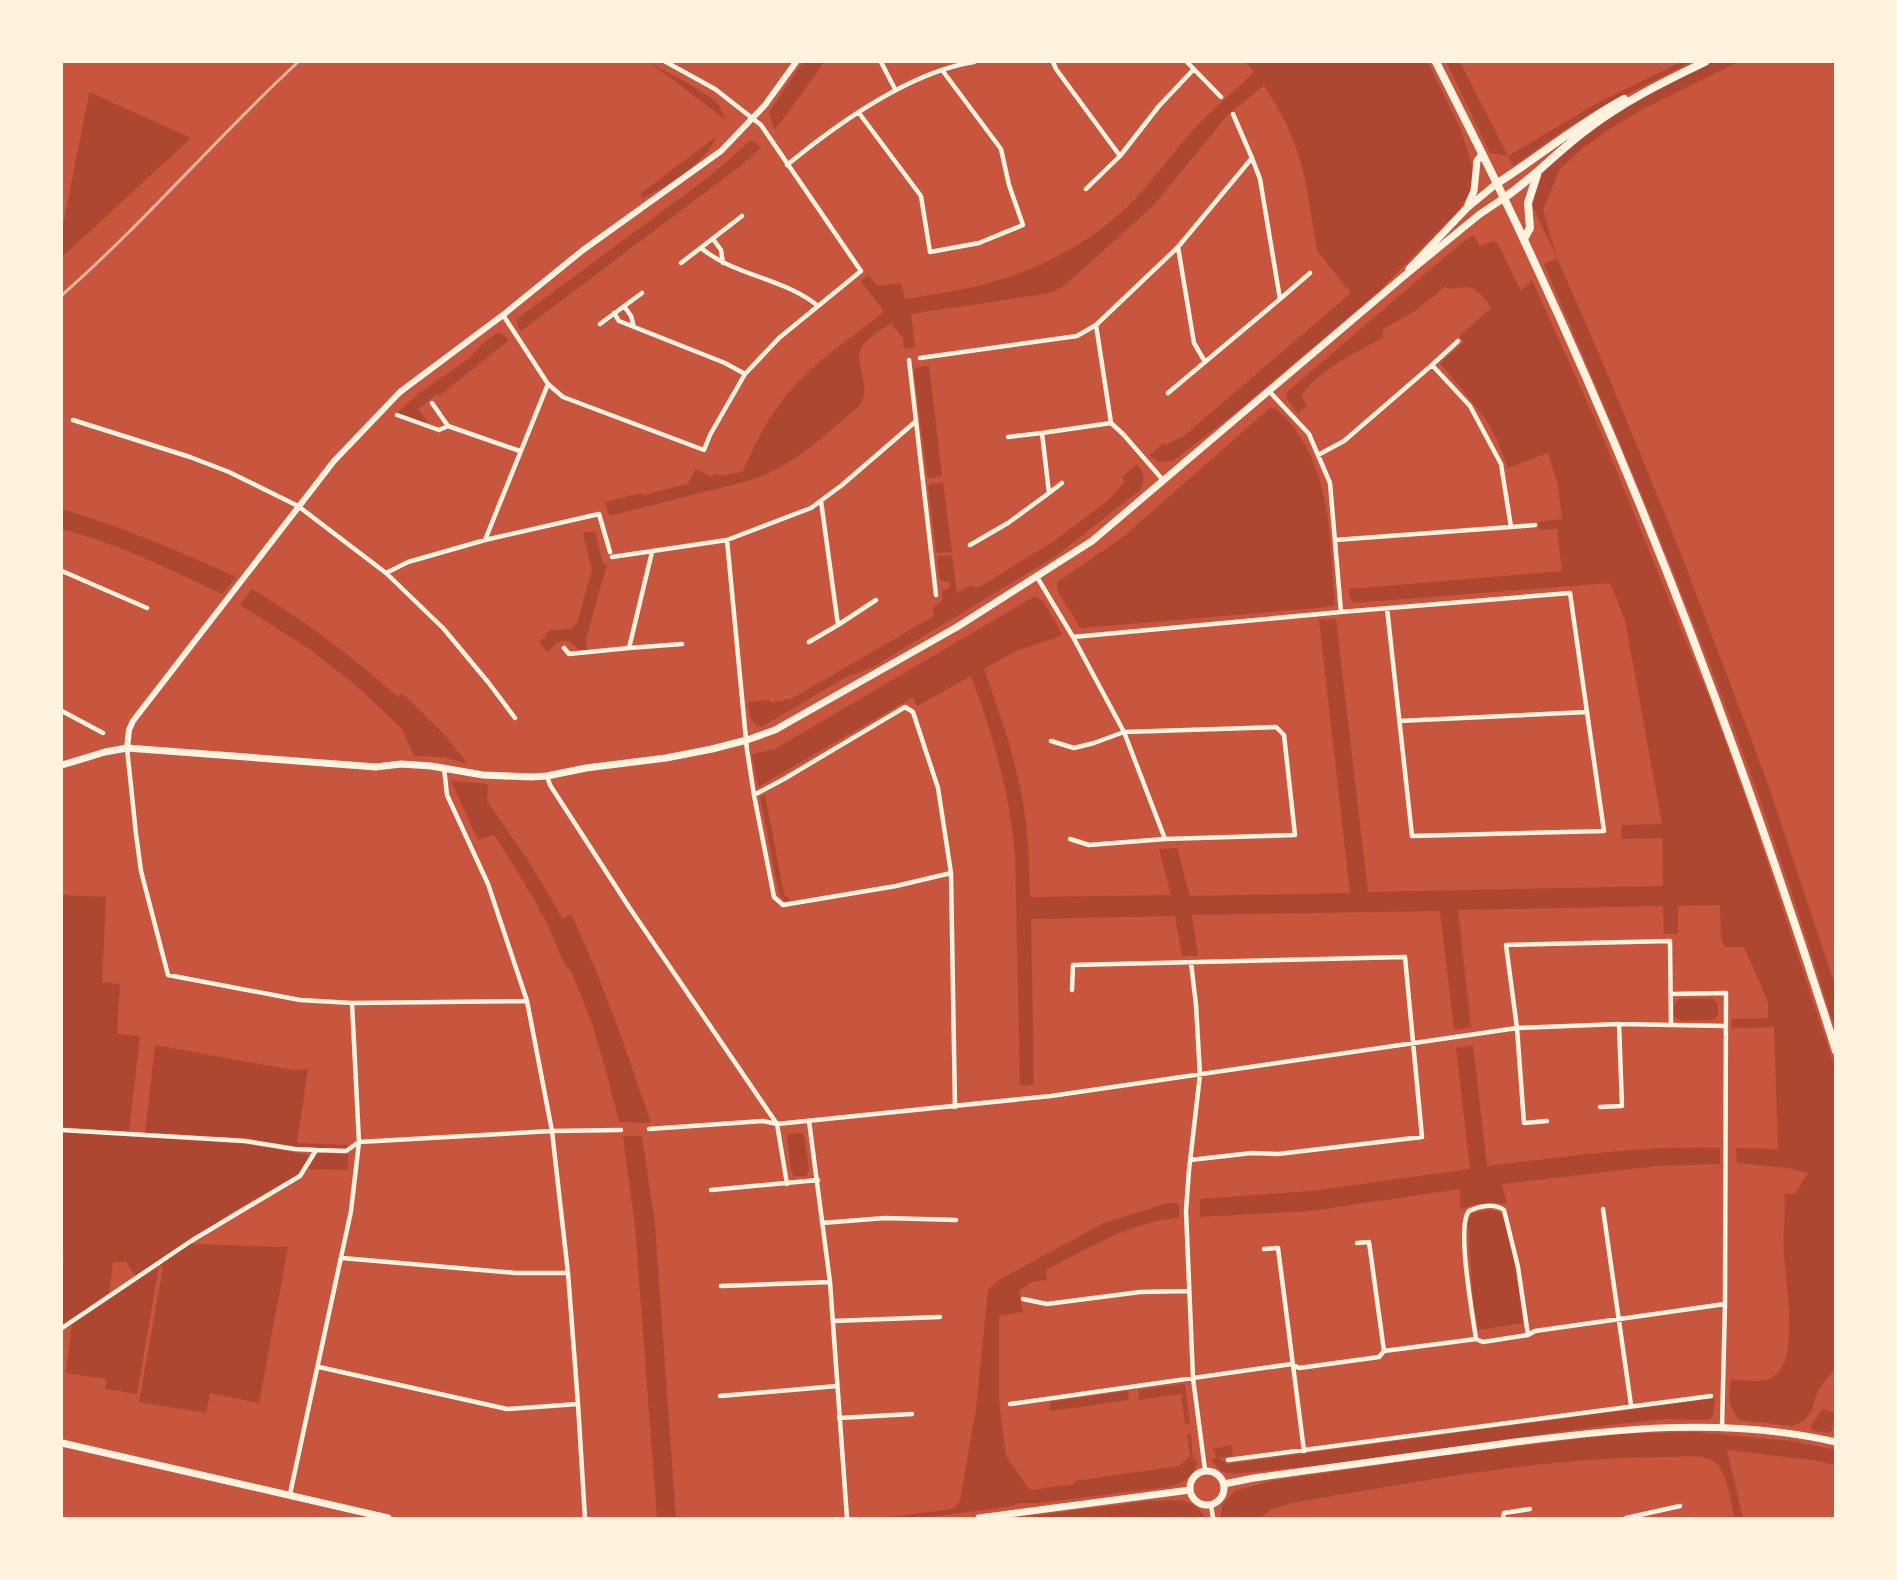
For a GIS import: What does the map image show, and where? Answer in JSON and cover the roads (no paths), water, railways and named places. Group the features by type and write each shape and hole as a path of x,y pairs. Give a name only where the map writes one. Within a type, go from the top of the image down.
{"main road":[{"path":"1436,62 1524,239 1648,525 1745,778 1836,1052"},
{"path":"1404,276 1467,208 1496,184 1612,105 1705,62"},
{"path":"62,765 127,748 376,767 401,764 483,775 531,777 666,758 747,740 775,730 957,627 1092,541 1480,214 1539,171 1581,134 1640,94"},
{"path":"1467,208 1474,191 1477,161 1482,154"},
{"path":"1524,239 1530,228 1527,203 1539,171"},
{"path":"1224,1484 1578,1434 1645,1428 1722,1427 1782,1432 1835,1442"},
{"path":"62,1443 388,1518"},
{"path":"1204,1470 1215,1472 1224,1484 1222,1497 1211,1505 1195,1500 1190,1490 1195,1475 1204,1470"},
{"path":"979,1518 1190,1490"}],"street":[{"path":"503,315 548,384 563,397 704,450 710,435 745,374 779,338 861,271 761,125 715,89 666,62"},
{"path":"527,1001 352,1003 300,1000 168,975 141,871 135,834 127,748 129,730 133,721 334,461 400,393 503,315 583,250 721,151 777,90 796,62"},
{"path":"881,62 895,89"},
{"path":"787,165 895,89 962,62 974,62"},
{"path":"1053,62 1120,156"},
{"path":"1187,62 1221,98"},
{"path":"1086,189 1120,156 1159,106 1194,69"},
{"path":"859,113 921,196 930,252 979,243 1023,225 1009,184 1001,149 942,70"},
{"path":"1233,114 1260,179 1280,298"},
{"path":"920,358 1077,336 1096,325 1178,247 1252,159"},
{"path":"681,263 742,216"},
{"path":"713,239 721,250 723,262"},
{"path":"1178,247 1194,343 1204,360"},
{"path":"701,248 712,257 806,296 818,306"},
{"path":"1168,393 1204,360 1310,273"},
{"path":"600,324 642,293"},
{"path":"624,306 631,316 634,327"},
{"path":"614,313 619,321 725,363 745,374"},
{"path":"1096,325 1111,423 1163,480"},
{"path":"1318,454 1344,441 1458,342"},
{"path":"909,360 936,595"},
{"path":"1432,365 1470,406 1501,464 1511,527"},
{"path":"485,540 548,384"},
{"path":"1269,391 1309,434 1330,483 1341,612"},
{"path":"432,403 448,426 520,452"},
{"path":"397,415 439,430 448,426"},
{"path":"73,420 190,457 229,472 298,506 386,573 443,628 515,718"},
{"path":"386,573 408,562 485,540 599,514 611,554 652,552 727,540 811,508 915,423"},
{"path":"1008,437 1111,423"},
{"path":"1042,433 1049,493"},
{"path":"970,544 1008,523 1062,483"},
{"path":"820,501 838,625"},
{"path":"1335,540 1536,525"},
{"path":"727,540 747,750 774,897 783,905 896,886 951,873"},
{"path":"629,648 652,552"},
{"path":"62,571 147,608"},
{"path":"1037,577 1073,637 1124,732 1165,839"},
{"path":"1073,637 1341,612 1387,608 1570,593 1604,831 1412,836 1387,608"},
{"path":"809,642 876,600"},
{"path":"564,648 569,654 582,654 682,644"},
{"path":"754,795 905,707 913,712 938,788 951,873 955,1107"},
{"path":"62,711 103,732"},
{"path":"1399,721 1587,712"},
{"path":"1052,741 1074,748 1124,732 1276,727 1284,735 1295,835 1089,844 1070,839"},
{"path":"444,768 447,795 488,884 527,1001 552,1131 568,1273 585,1518"},
{"path":"548,776 549,785 629,908 777,1124 787,1184"},
{"path":"1547,1121 1524,1123 1517,1028 1506,945 1670,941 1671,1025"},
{"path":"1072,990 1073,965 1405,957 1422,1137 1278,1154 1190,1160"},
{"path":"1191,963 1200,1076 1186,1211 1192,1378 1204,1470"},
{"path":"1671,994 1726,993 1725,1304 1722,1427"},
{"path":"290,1494 351,1211 359,1142 352,1003"},
{"path":"649,1129 763,1121 777,1124 1032,1099 1517,1028 1619,1024 1725,1026"},
{"path":"1600,1107 1622,1106 1619,1024"},
{"path":"809,1121 830,1282 847,1518"},
{"path":"62,1130 245,1141 295,1149 346,1151 359,1142 552,1131 621,1130"},
{"path":"62,1328 191,1241 300,1176 316,1150"},
{"path":"711,1190 818,1180"},
{"path":"1476,1339 1465,1265 1464,1220 1469,1211 1484,1206 1497,1206 1504,1210 1518,1267 1528,1335"},
{"path":"1603,1209 1631,1405"},
{"path":"822,1223 885,1218 956,1220"},
{"path":"1010,1404 1292,1364 1299,1368 1379,1358 1384,1351 1369,1242 1357,1243"},
{"path":"1264,1249 1278,1248 1304,1451"},
{"path":"342,1258 516,1273 568,1273"},
{"path":"722,1286 830,1282"},
{"path":"1023,1299 1047,1304 1140,1292 1189,1291"},
{"path":"1384,1351 1476,1339 1483,1342 1528,1335 1535,1331 1725,1304"},
{"path":"833,1321 940,1317"},
{"path":"319,1367 507,1409 578,1404"},
{"path":"720,1396 837,1386"},
{"path":"1228,1460 1711,1396"},
{"path":"839,1418 912,1414"},
{"path":"1211,1505 1213,1518"},
{"path":"1626,1518 1680,1506"},
{"path":"1503,1518 1504,1513 1530,1509"}],"railway":[{"path":"62,295 93,267 298,62"}]}
